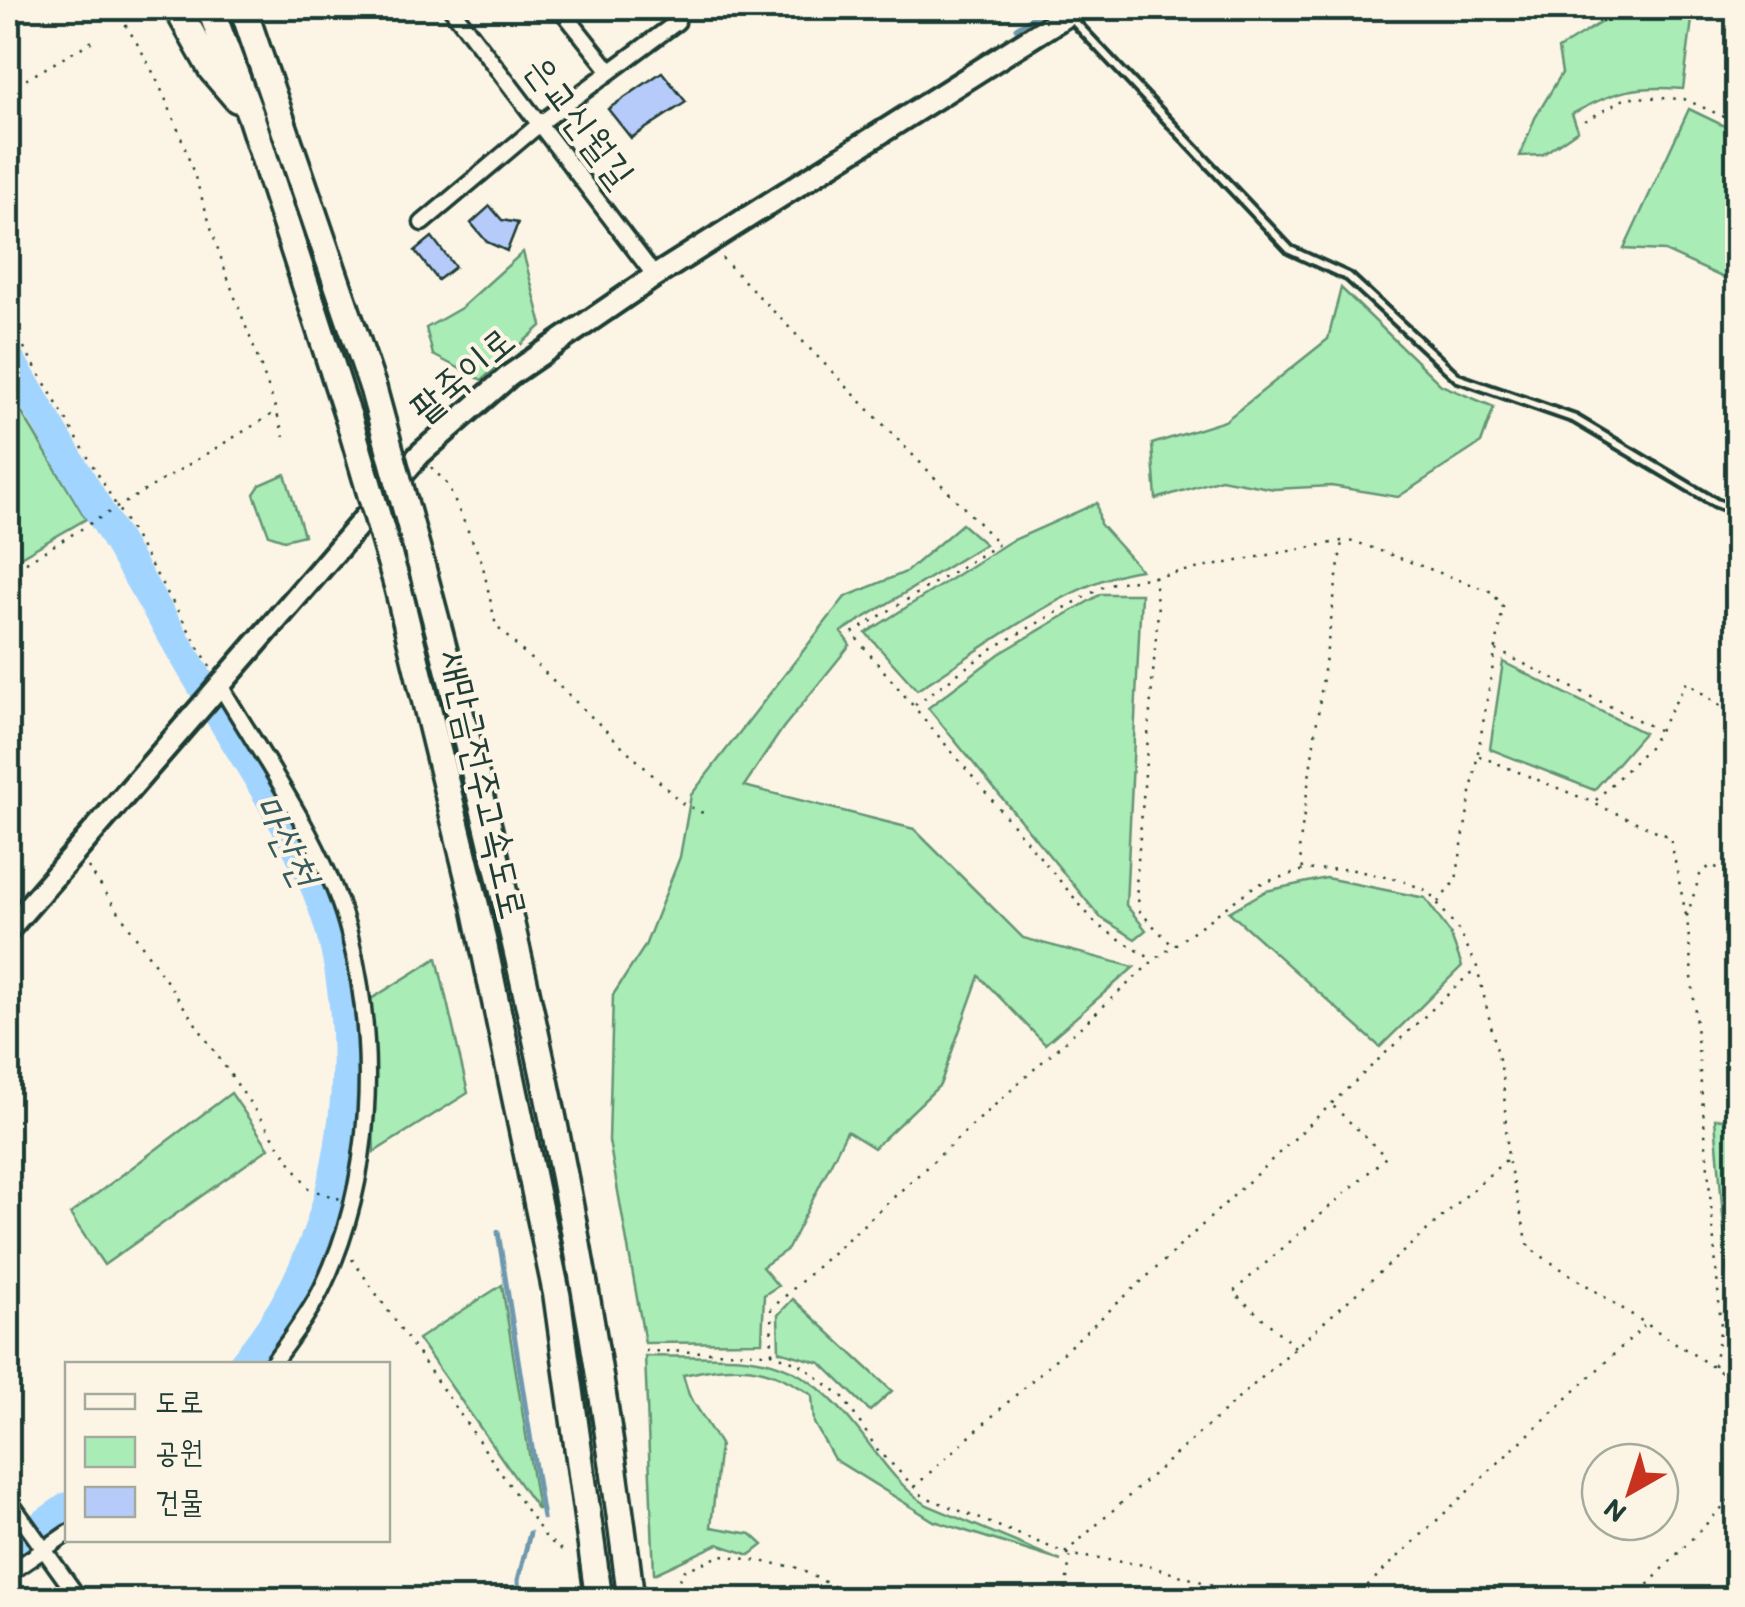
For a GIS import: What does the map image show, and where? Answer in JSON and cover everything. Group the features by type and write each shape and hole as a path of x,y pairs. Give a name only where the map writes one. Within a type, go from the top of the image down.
{"highway":[{"path":"176,8 212,70 250,114"},
{"name":"새만금전주고속도로","path":"210,8 250,114 348,416 397,584 476,908 556,1296 599,1600"},
{"name":"새만금전주고속도로","path":"242,8 373,388 480,783 534,1019 590,1307 631,1600"}],"street":[{"name":"은교신월길","path":"450,8 542,122 654,276"},
{"path":"560,8 610,71"},
{"path":"422,223 542,122 677,22 674,8"},
{"name":"팥죽이로","path":"8,930 420,454 509,376 654,276 1073,11"},
{"path":"219,689 311,839 350,935 367,1102 351,1202 323,1288 273,1362"},
{"path":"8,1499 80,1600"},
{"path":"8,1574 42,1545 65,1534"}],"lane":[{"path":"1073,11 1290,250 1349,278 1458,378 1575,420 1716,504 1738,512"}],"path":[{"path":"113,8 134,35 200,182 215,238 284,437"},
{"path":"8,90 96,39"},
{"path":"1585,121 1628,96 1684,99 1738,123"},
{"path":"708,242 999,544 852,632 1097,925 1153,961"},
{"path":"8,320 219,689"},
{"path":"8,573 277,412"},
{"path":"420,454 446,484 482,562 496,626 682,803 702,814"},
{"path":"1730,468 1738,483"},
{"path":"913,706 993,648 1108,584 1342,541 1492,592 1503,607 1456,880 1437,903"},
{"path":"1304,870 1299,850 1342,541"},
{"path":"1154,577 1158,611 1136,886 1140,912 1173,946"},
{"path":"1496,650 1659,730"},
{"path":"1594,803 1650,746 1687,682 1738,719"},
{"path":"1478,755 1670,837 1686,916 1721,1326 1713,1368"},
{"path":"76,850 310,1189 351,1202"},
{"path":"1686,916 1700,876 1711,864 1738,878"},
{"path":"772,1353 770,1310 1153,961 1256,884 1304,870 1349,869 1428,891 1460,932 1477,966 1503,1076 1508,1159 1529,1248 1713,1368 1738,1395"},
{"path":"914,1487 1477,966"},
{"path":"1295,1348 1233,1292 1386,1157 1331,1104"},
{"path":"1065,1553 1508,1159"},
{"path":"339,1240 547,1539 565,1552"},
{"path":"1352,1600 1644,1325"},
{"path":"644,1351 772,1353 800,1364 843,1397 877,1450 923,1496 1070,1555 1145,1565 1264,1600"},
{"path":"1633,1600 1738,1491"},
{"path":"675,1600 681,1572 722,1554 795,1567 861,1600"},
{"path":"1064,1600 1070,1555"}],"green space":[{"path":"1624,8 1643,8 1652,16 1682,8 1692,20 1683,89 1638,89 1600,100 1572,114 1578,130 1542,155 1520,156 1535,118 1562,73 1558,49"},
{"path":"1689,109 1737,132 1737,268 1726,279 1665,251 1624,249"},
{"path":"523,252 542,325 482,380 433,355 426,328 461,308"},
{"path":"1341,288 1441,385 1494,407 1481,443 1398,497 1331,486 1274,489 1221,479 1156,499 1152,444 1225,421 1328,339"},
{"path":"8,390 86,519 8,564"},
{"path":"285,474 304,535 284,540 269,535 254,494 260,485"},
{"path":"1097,503 1100,524 1141,570 1114,576 1056,601 917,690 866,633 1009,542"},
{"path":"962,524 985,544 841,632 850,645 783,728 744,786 914,829 1023,938 1134,967 1045,1044 979,976 940,1085 874,1148 847,1131 788,1249 762,1267 778,1286 764,1295 762,1342 645,1343 609,1141 613,995 645,946 680,857 691,795 845,597 906,572"},
{"path":"1101,594 1141,594 1126,905 1146,930 1135,939 1100,917 928,708 999,654"},
{"path":"1503,662 1644,733 1594,790 1490,749"},
{"path":"1326,878 1425,898 1450,933 1462,966 1380,1047 1229,912 1266,891"},
{"path":"437,958 468,1093 374,1152 368,1001"},
{"path":"231,1093 269,1148 104,1265 70,1214"},
{"path":"1738,1118 1737,1343 1733,1339 1715,1119"},
{"path":"502,1285 538,1510 418,1339"},
{"path":"793,1299 892,1391 870,1411 821,1363 779,1351 778,1315"},
{"path":"645,1356 740,1358 788,1369 834,1402 917,1498 1061,1561 934,1521 834,1459 814,1423 812,1395 765,1371 736,1368 683,1375 689,1395 720,1444 711,1527 751,1534 763,1545 750,1555 718,1544 654,1574"}],"building":[{"path":"662,72 686,102 631,138 608,109"},
{"path":"490,206 502,220 518,223 507,251 487,242 471,223"},
{"path":"432,237 455,267 438,280 415,251"}],"waterway":[{"path":"1016,28 1046,8"},
{"name":"마산천","path":"8,356 285,825 316,890 337,958 347,1064 335,1172 300,1275 275,1321 244,1362"},
{"path":"498,1232 543,1518"},
{"name":"마산천","path":"8,1549 65,1509"},
{"path":"519,1600 518,1580 530,1533"}]}
